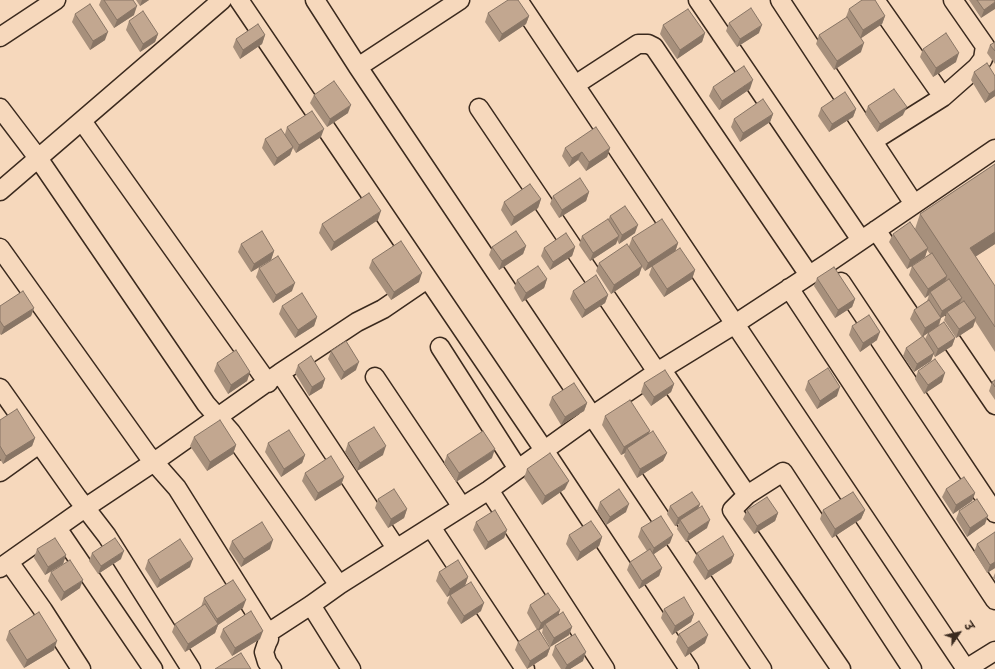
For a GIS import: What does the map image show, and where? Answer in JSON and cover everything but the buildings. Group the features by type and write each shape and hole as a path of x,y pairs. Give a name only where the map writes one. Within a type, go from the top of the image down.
{"street":[{"path":"0,37 56,0"},
{"path":"0,191 222,0"},
{"path":"239,0 544,450 689,669"},
{"path":"358,67 460,0"},
{"path":"518,0 966,669 995,651"},
{"path":"698,0 861,240"},
{"path":"780,0 914,204"},
{"path":"875,0 943,97"},
{"path":"873,141 943,97 977,67 983,59 985,46 953,0"},
{"path":"322,2 358,67 762,669"},
{"path":"575,85 638,44 648,44 654,47 809,275"},
{"path":"0,108 38,158 206,404 231,432 339,585"},
{"path":"479,108 746,495"},
{"path":"82,121 274,378 396,548"},
{"path":"268,633 396,548 431,528 488,490 592,416 809,275 995,149"},
{"path":"876,230 995,405"},
{"path":"0,248 147,454 177,488 268,633 270,639 264,652 267,662 272,669"},
{"path":"828,262 995,513"},
{"path":"81,669 43,610 5,565 274,378 357,322 383,309 428,279"},
{"path":"789,288 995,600"},
{"path":"440,347 518,469"},
{"path":"375,378 462,507"},
{"path":"0,388 85,508 107,536 191,669"},
{"path":"0,472 39,444"},
{"path":"841,669 732,510 746,495 783,472 912,669"},
{"path":"488,490 605,669"},
{"path":"58,528 153,669"},
{"path":"431,528 525,669"},
{"path":"311,605 351,669"}]}
